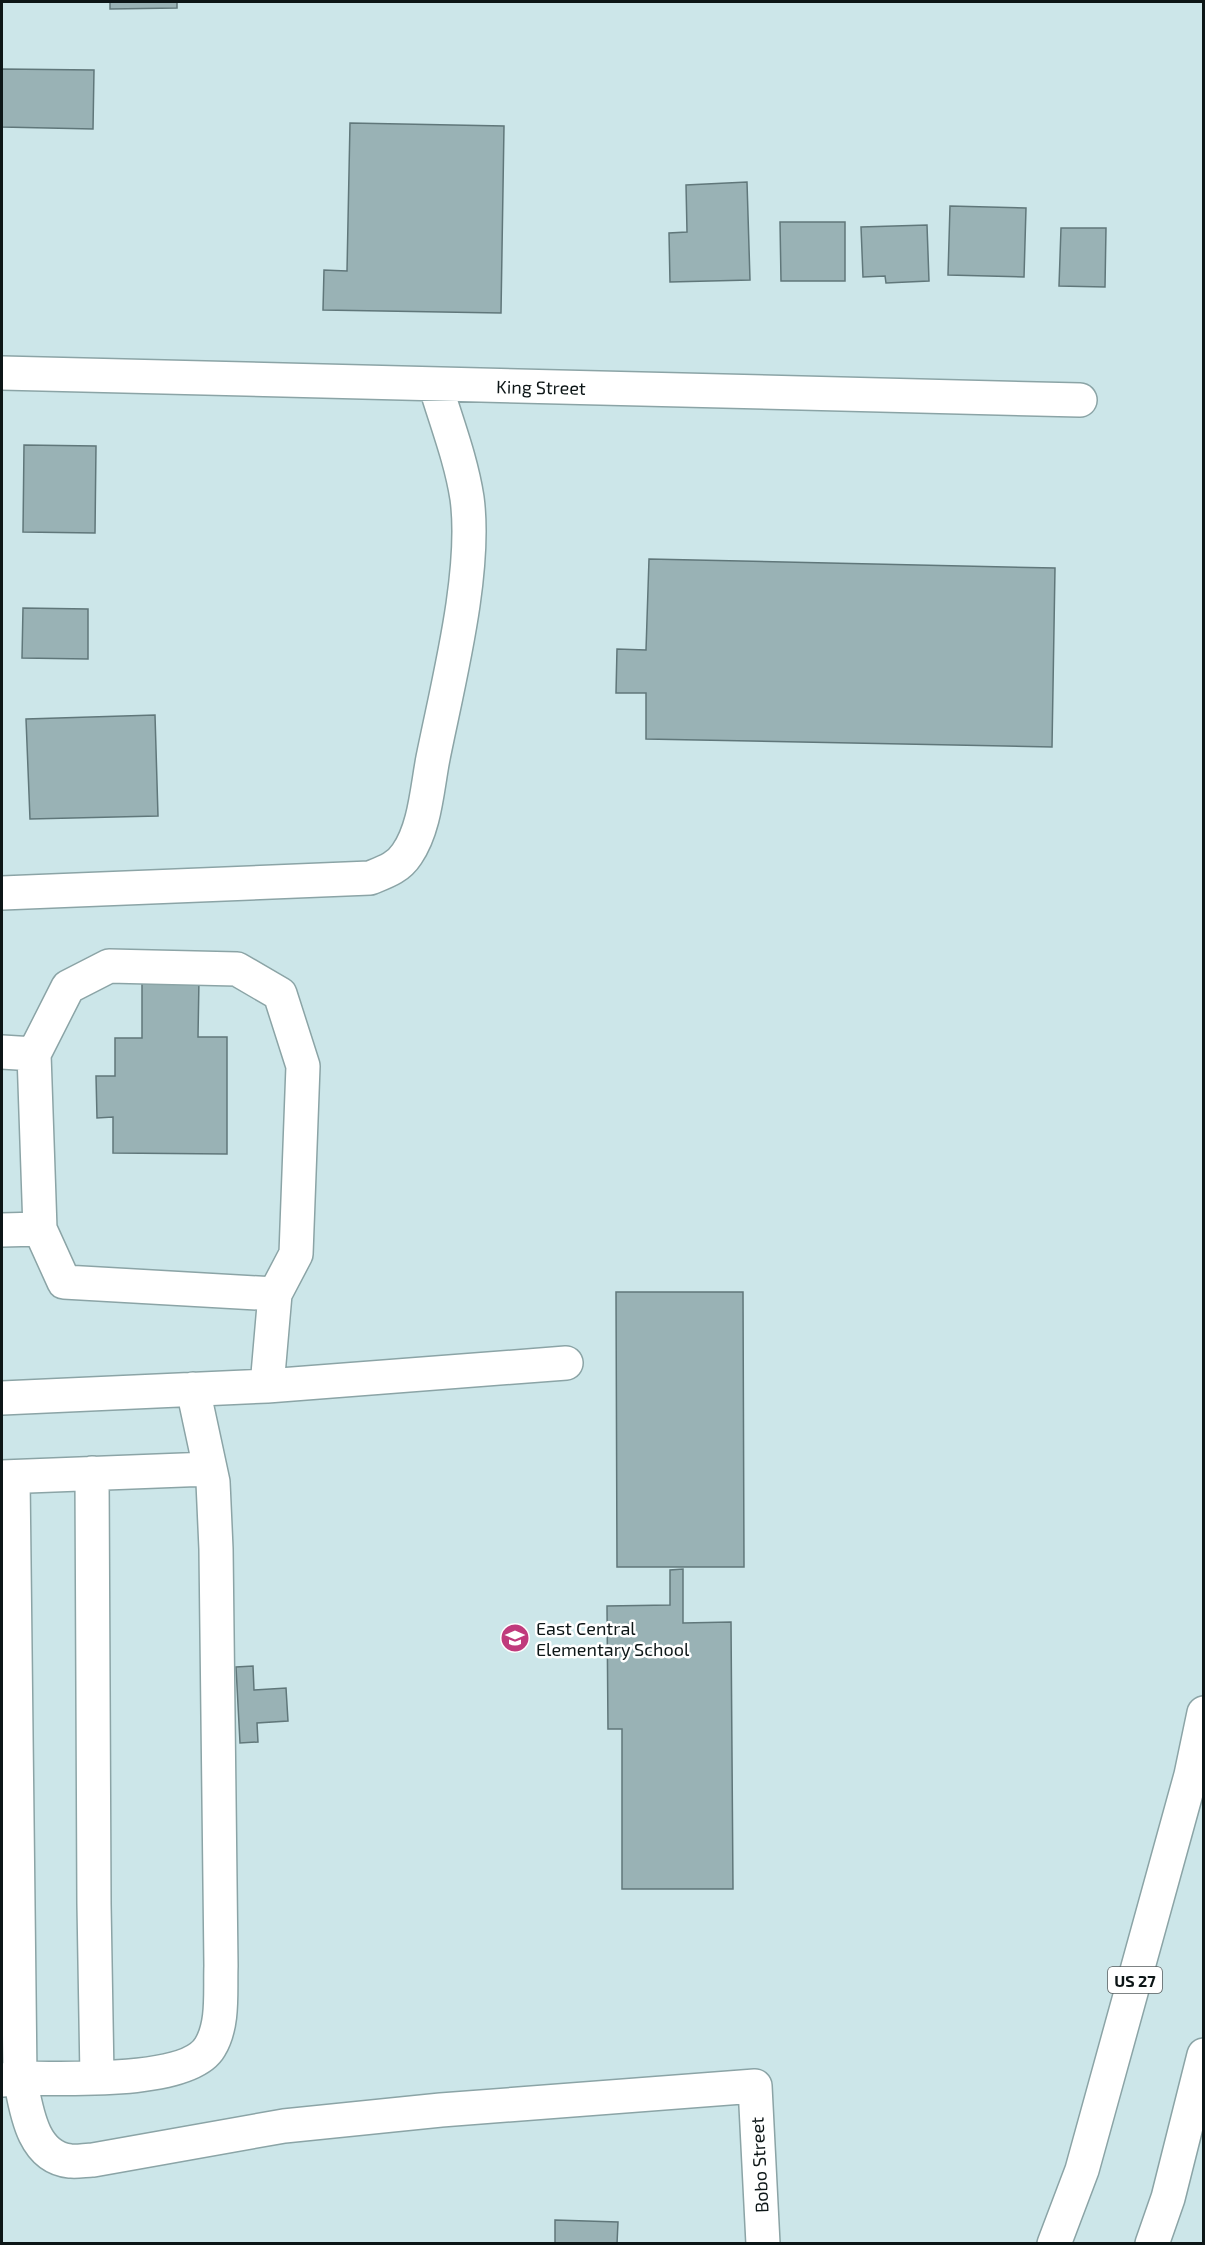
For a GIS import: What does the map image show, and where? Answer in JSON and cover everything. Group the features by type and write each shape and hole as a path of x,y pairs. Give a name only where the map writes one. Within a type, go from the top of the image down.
{"main road":[{"name":"King Street","path":"2,374 1080,400"},
{"path":"2,893 370,878 394,869 407,854 418,829 448,685 464,585 469,535 467,498 461,469 435,384"},
{"path":"267,1386 275,1294 296,1254 303,1066 280,994 237,969 109,966 68,987 34,1054 40,1229 64,1282 275,1294"},
{"path":"2,1052 34,1054"},
{"path":"2,1230 40,1229"},
{"path":"2,1398 267,1386 566,1363"},
{"path":"193,1389 213,1482 216,1549 221,1966 219,2012 215,2037 209,2049 195,2061 172,2070 97,2077 11,2079 7,1477 209,1469"},
{"path":"92,1473 97,2077"},
{"name":"US 27","path":"1054,2244 1082,2170 1191,1775 1203,1713"},
{"path":"1158,2244 1203,2055"},
{"name":"Bobo Street","path":"11,2079 38,2140 52,2154 68,2161 93,2160 284,2126 441,2110 755,2086 763,2244"},
{"path":"1152,2244 1168,2198"}],"building":[{"path":"110,2 177,2 177,8 110,9"},
{"path":"2,69 94,70 93,129 2,127"},
{"path":"350,123 504,126 501,313 323,310 324,270 347,271"},
{"path":"747,182 750,280 670,282 669,233 687,232 686,185"},
{"path":"950,206 1026,208 1024,277 948,275"},
{"path":"780,222 845,222 845,281 781,281"},
{"path":"927,225 929,281 886,283 885,276 863,277 861,227"},
{"path":"1061,228 1106,228 1105,287 1059,286"},
{"path":"24,445 96,446 95,533 23,532"},
{"path":"649,559 1055,568 1052,747 646,739 646,693 616,693 617,649 646,650"},
{"path":"23,608 88,609 88,659 22,658"},
{"path":"155,715 158,816 30,819 26,719"},
{"path":"142,979 199,979 198,1037 227,1037 227,1154 113,1153 113,1117 97,1118 96,1076 115,1076 115,1038 142,1038"},
{"path":"616,1292 743,1292 744,1567 617,1567"},
{"path":"683,1569 683,1623 731,1622 733,1889 622,1889 622,1729 608,1729 607,1606 670,1605 670,1570"},
{"path":"253,1666 254,1690 286,1688 288,1721 257,1723 258,1742 240,1743 236,1667"},
{"path":"555,2220 618,2222 617,2244 555,2244"}],"place":[{"name":"East Central Elementary School","path":"515,1638"}]}
